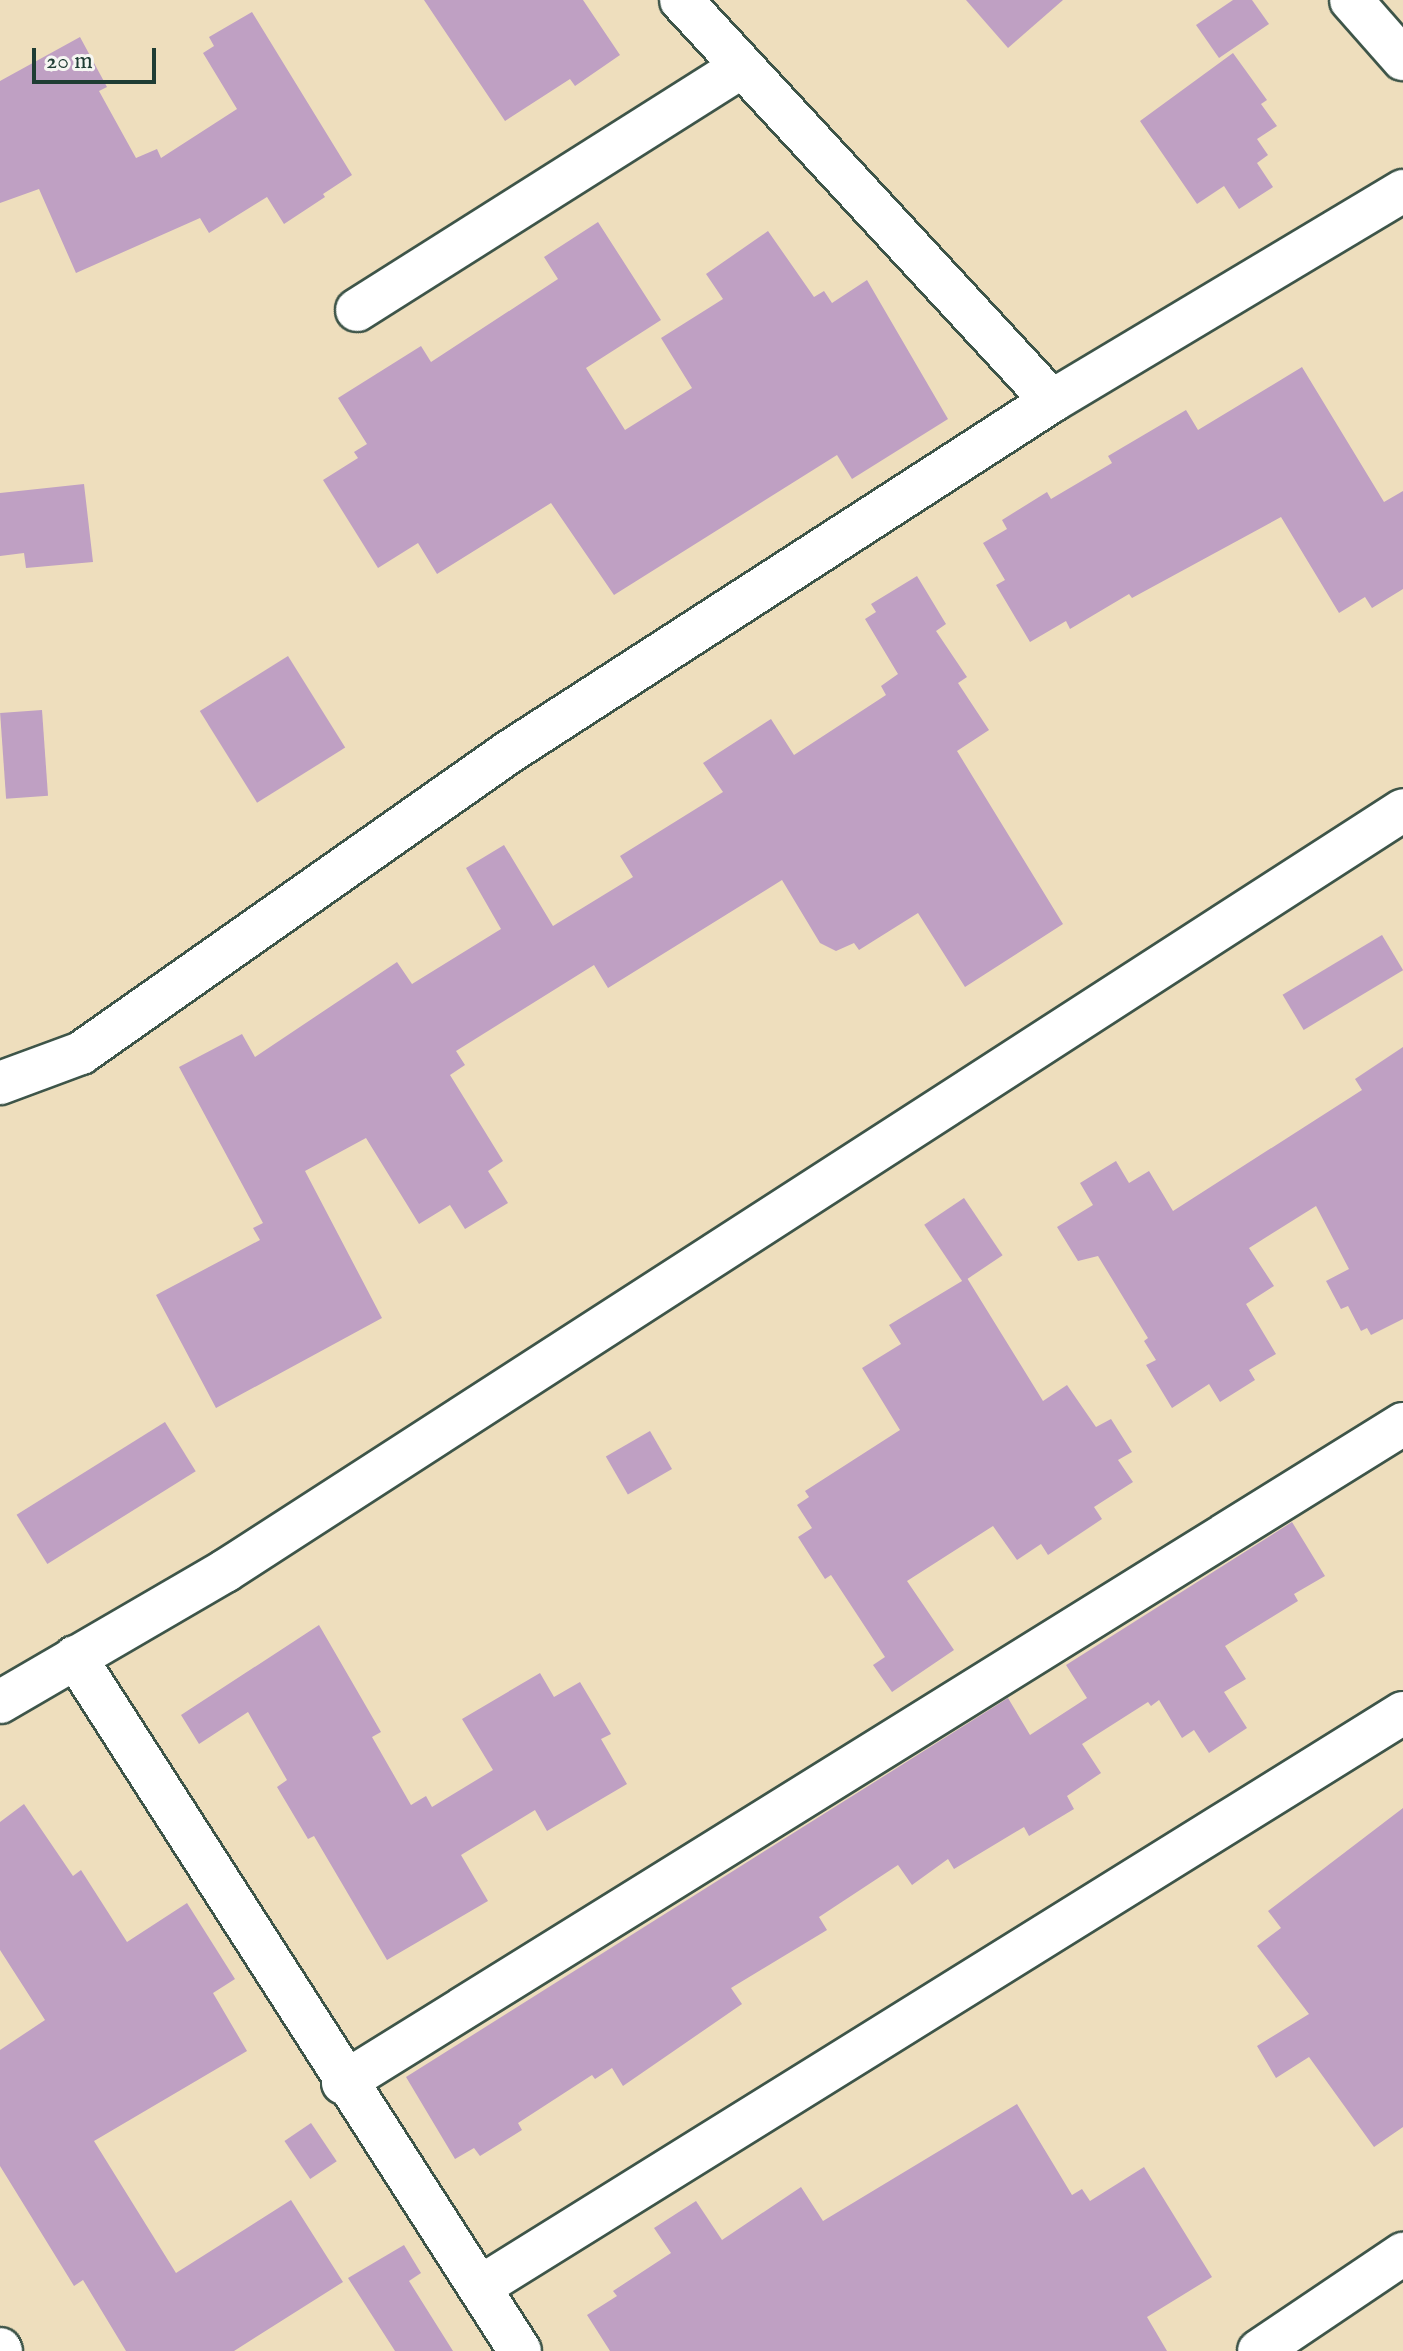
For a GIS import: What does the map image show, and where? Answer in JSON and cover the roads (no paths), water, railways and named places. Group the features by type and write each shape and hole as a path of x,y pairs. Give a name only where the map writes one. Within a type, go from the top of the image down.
{"street":[{"path":"681,0 1052,401"},
{"path":"1351,0 1403,59"},
{"path":"357,310 741,67"},
{"path":"0,1083 81,1053 509,752 1052,401 1403,191"},
{"path":"0,1702 225,1571 1403,810"},
{"path":"343,2083 1403,1424"},
{"path":"75,1657 343,2083 520,2351"},
{"path":"480,2287 1403,1713"},
{"path":"1259,2351 1403,2254"}]}
